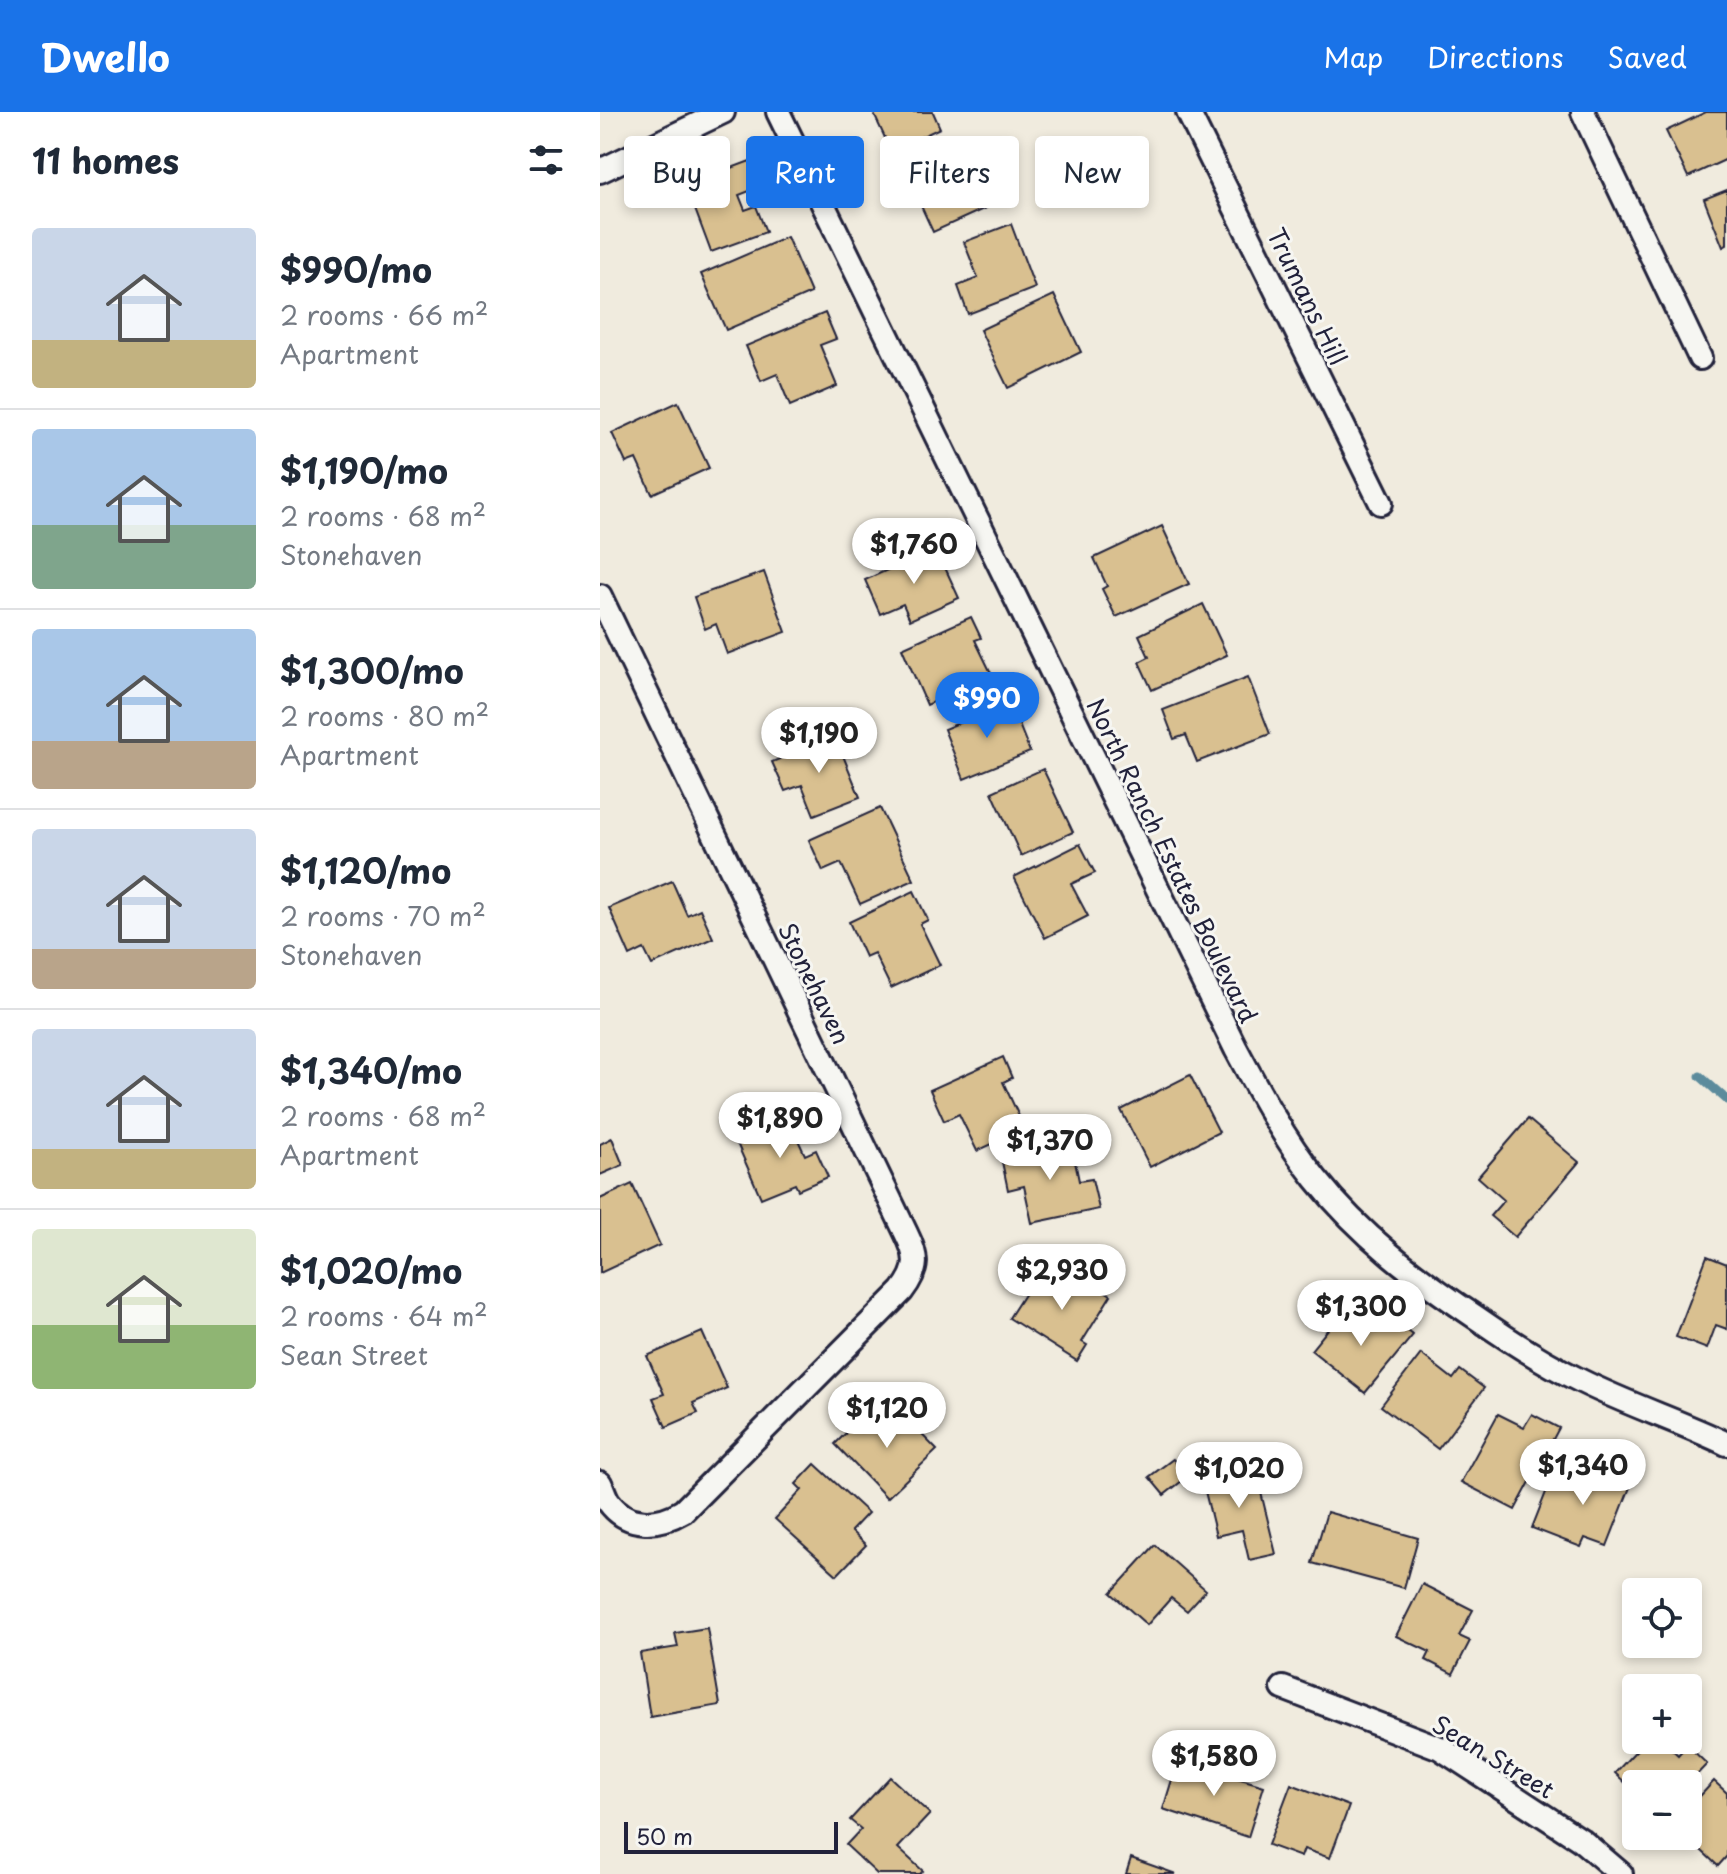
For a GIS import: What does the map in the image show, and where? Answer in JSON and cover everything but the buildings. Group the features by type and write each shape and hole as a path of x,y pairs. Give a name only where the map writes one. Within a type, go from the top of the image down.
{"street":[{"path":"600,171 723,112"},
{"name":"North Ranch Estates Boulevard","path":"778,112 1236,1049 1292,1146 1316,1180 1373,1241 1422,1281 1470,1314 1581,1381 1727,1444"},
{"name":"Trumans Hill","path":"1188,112 1381,503"},
{"path":"1583,112 1700,358"},
{"name":"Stonehaven","path":"600,596 913,1247 916,1264 911,1279 902,1291 683,1511 672,1517 642,1523 616,1510 600,1483"},
{"name":"Sean Street","path":"1283,1688 1440,1748 1581,1840 1621,1874"}],"waterway":[{"path":"1700,1076 1727,1100"}]}
